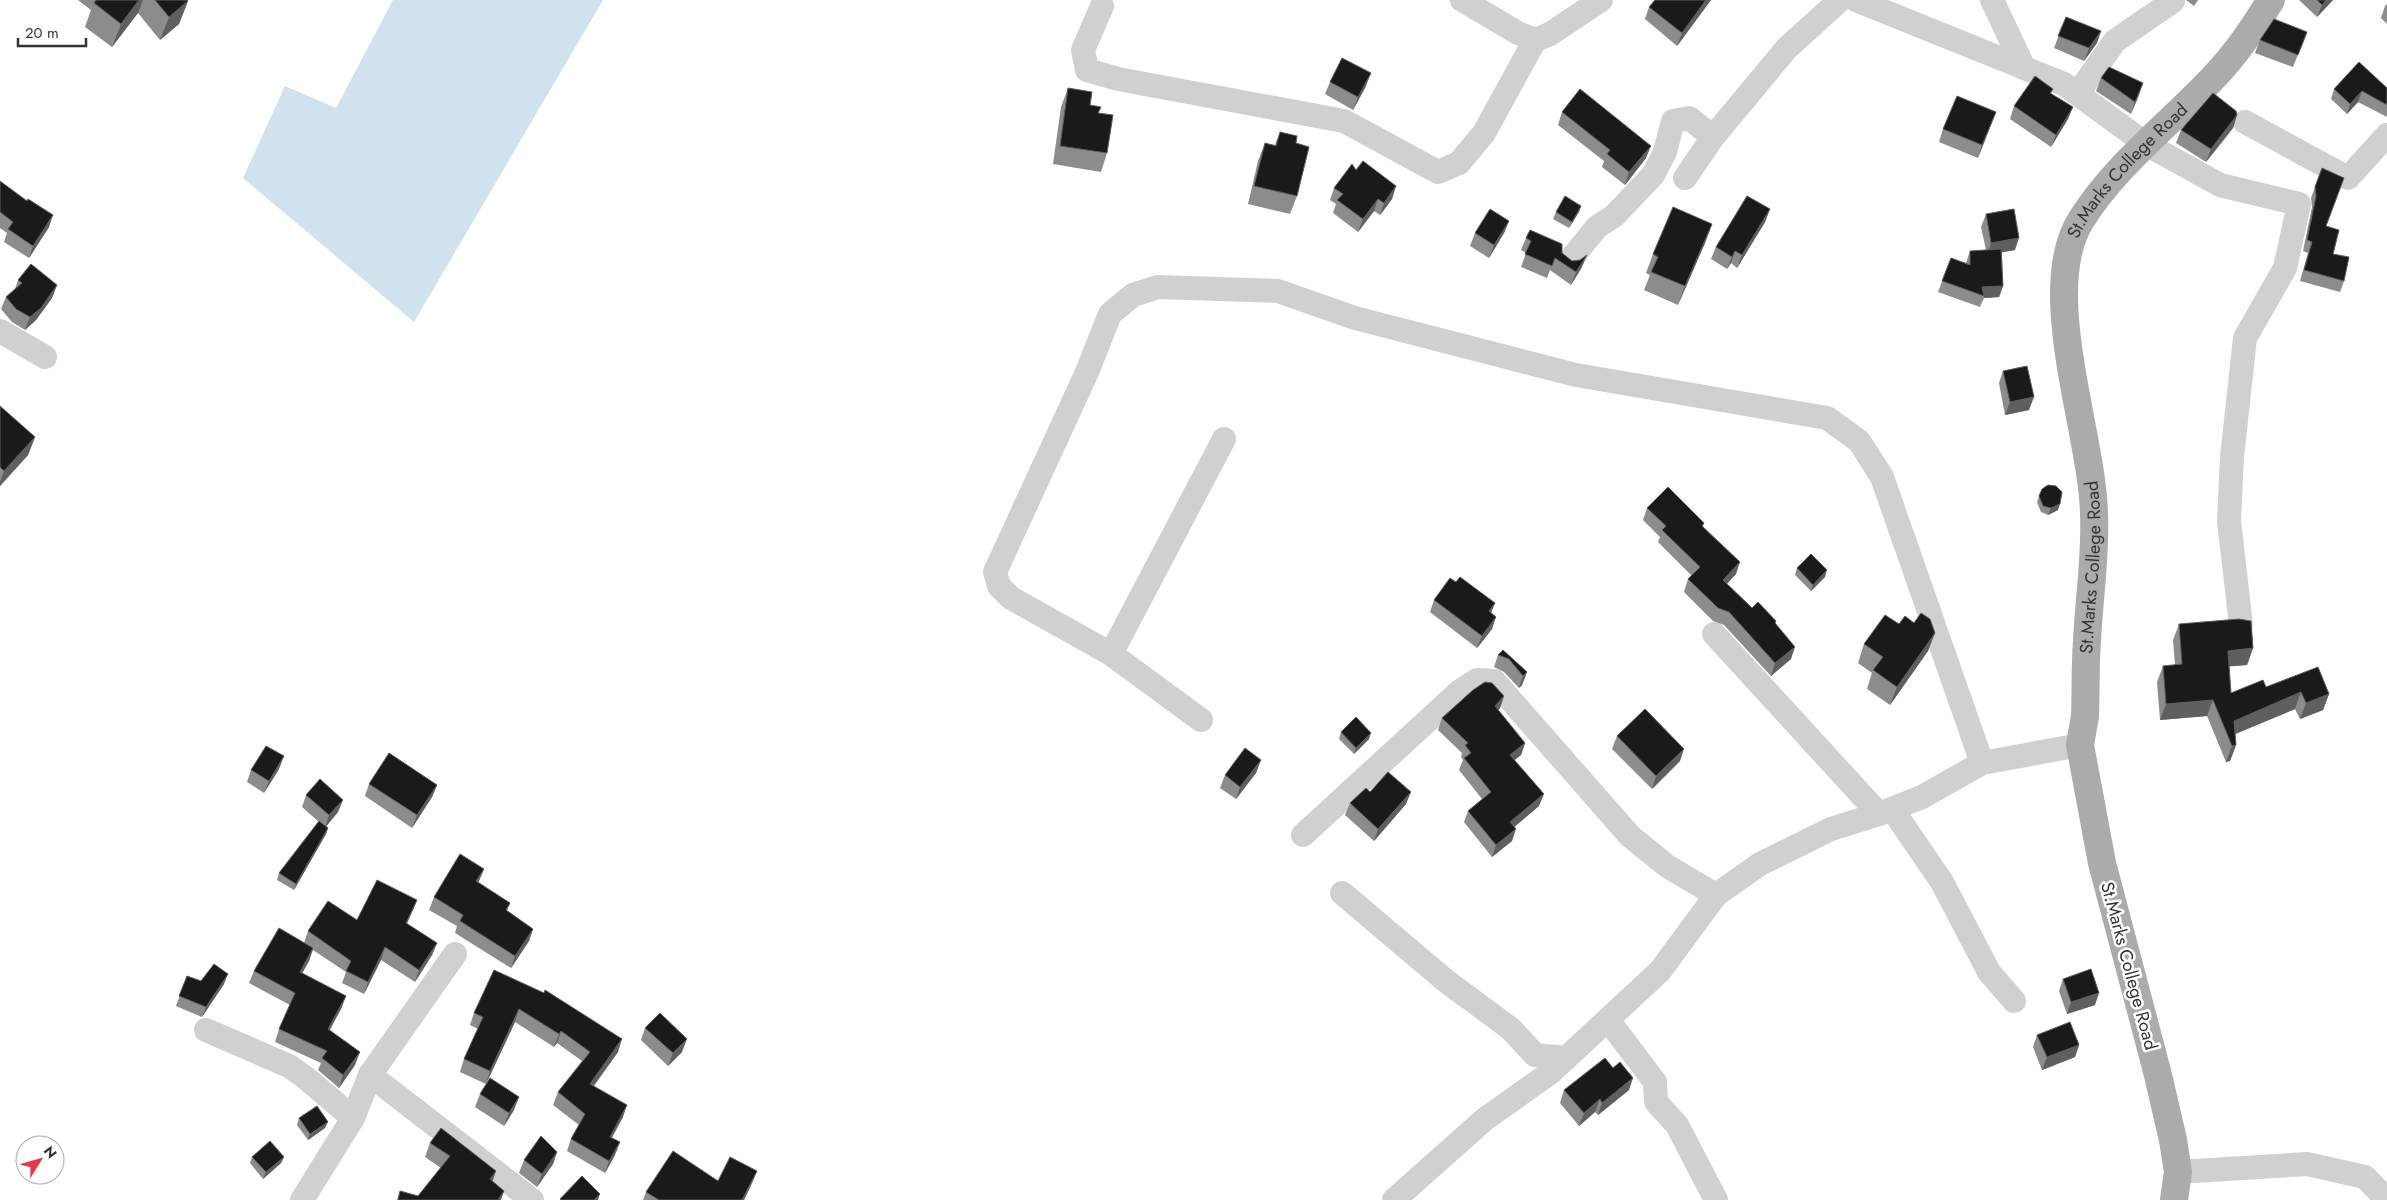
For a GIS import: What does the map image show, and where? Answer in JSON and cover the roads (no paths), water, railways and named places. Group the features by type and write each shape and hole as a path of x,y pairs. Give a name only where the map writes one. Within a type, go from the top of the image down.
{"main road":[{"name":"St.Marks College Road","path":"2174,1200 2178,1172 2158,1075 2102,863 2080,745 2085,716 2094,512 2088,458 2070,358 2064,279 2069,244 2081,220 2107,186 2146,144 2214,77 2246,41 2271,0"}],"street":[{"path":"1462,0 1518,33 1535,40"},
{"path":"1102,6 1082,50 1087,70 1118,79 1344,121 1438,172 1459,162 1484,133 1535,40 1550,34 1601,0"},
{"path":"1684,178 1713,137 1787,48 1840,0"},
{"path":"1856,0 2064,84 2078,92 2146,144 2220,185 2299,204 2285,268 2245,338 2232,457 2229,521 2241,625"},
{"path":"1992,0 2024,68"},
{"path":"2078,92 2115,41 2173,1"},
{"path":"1570,260 1597,227 1614,216 1653,175 1665,152 1673,121 1690,118 1713,137"},
{"path":"2245,122 2348,178 2387,135"},
{"path":"1201,720 1111,654 1011,598 999,586 995,572 1087,372 1110,314 1133,295 1158,287 1278,291 1355,318 1576,374 1827,418 1859,441 1882,477 1982,763"},
{"path":"0,331 45,357"},
{"path":"1111,654 1224,439"},
{"path":"1714,634 1885,812 1942,882 1989,972 2014,1001"},
{"path":"1303,835 1460,691 1477,680 1494,681 1630,836 1667,866 1716,895"},
{"path":"1394,1200 1485,1119 1550,1073 1608,1020 1660,971 1716,895 1760,864 1831,829 1885,812 1922,797 1982,763 2080,745"},
{"path":"1342,893 1446,980 1511,1029 1535,1055 1566,1058"},
{"path":"302,1200 353,1118 370,1075 455,954"},
{"path":"1608,1020 1655,1082 1656,1102 1677,1125 1716,1200"},
{"path":"206,1030 289,1066 353,1118"},
{"path":"370,1075 532,1200"},
{"path":"2178,1172 2308,1164 2365,1177 2387,1200"}],"water":[{"path":"393,0 603,0 414,322 243,178 285,86 336,108"}]}
